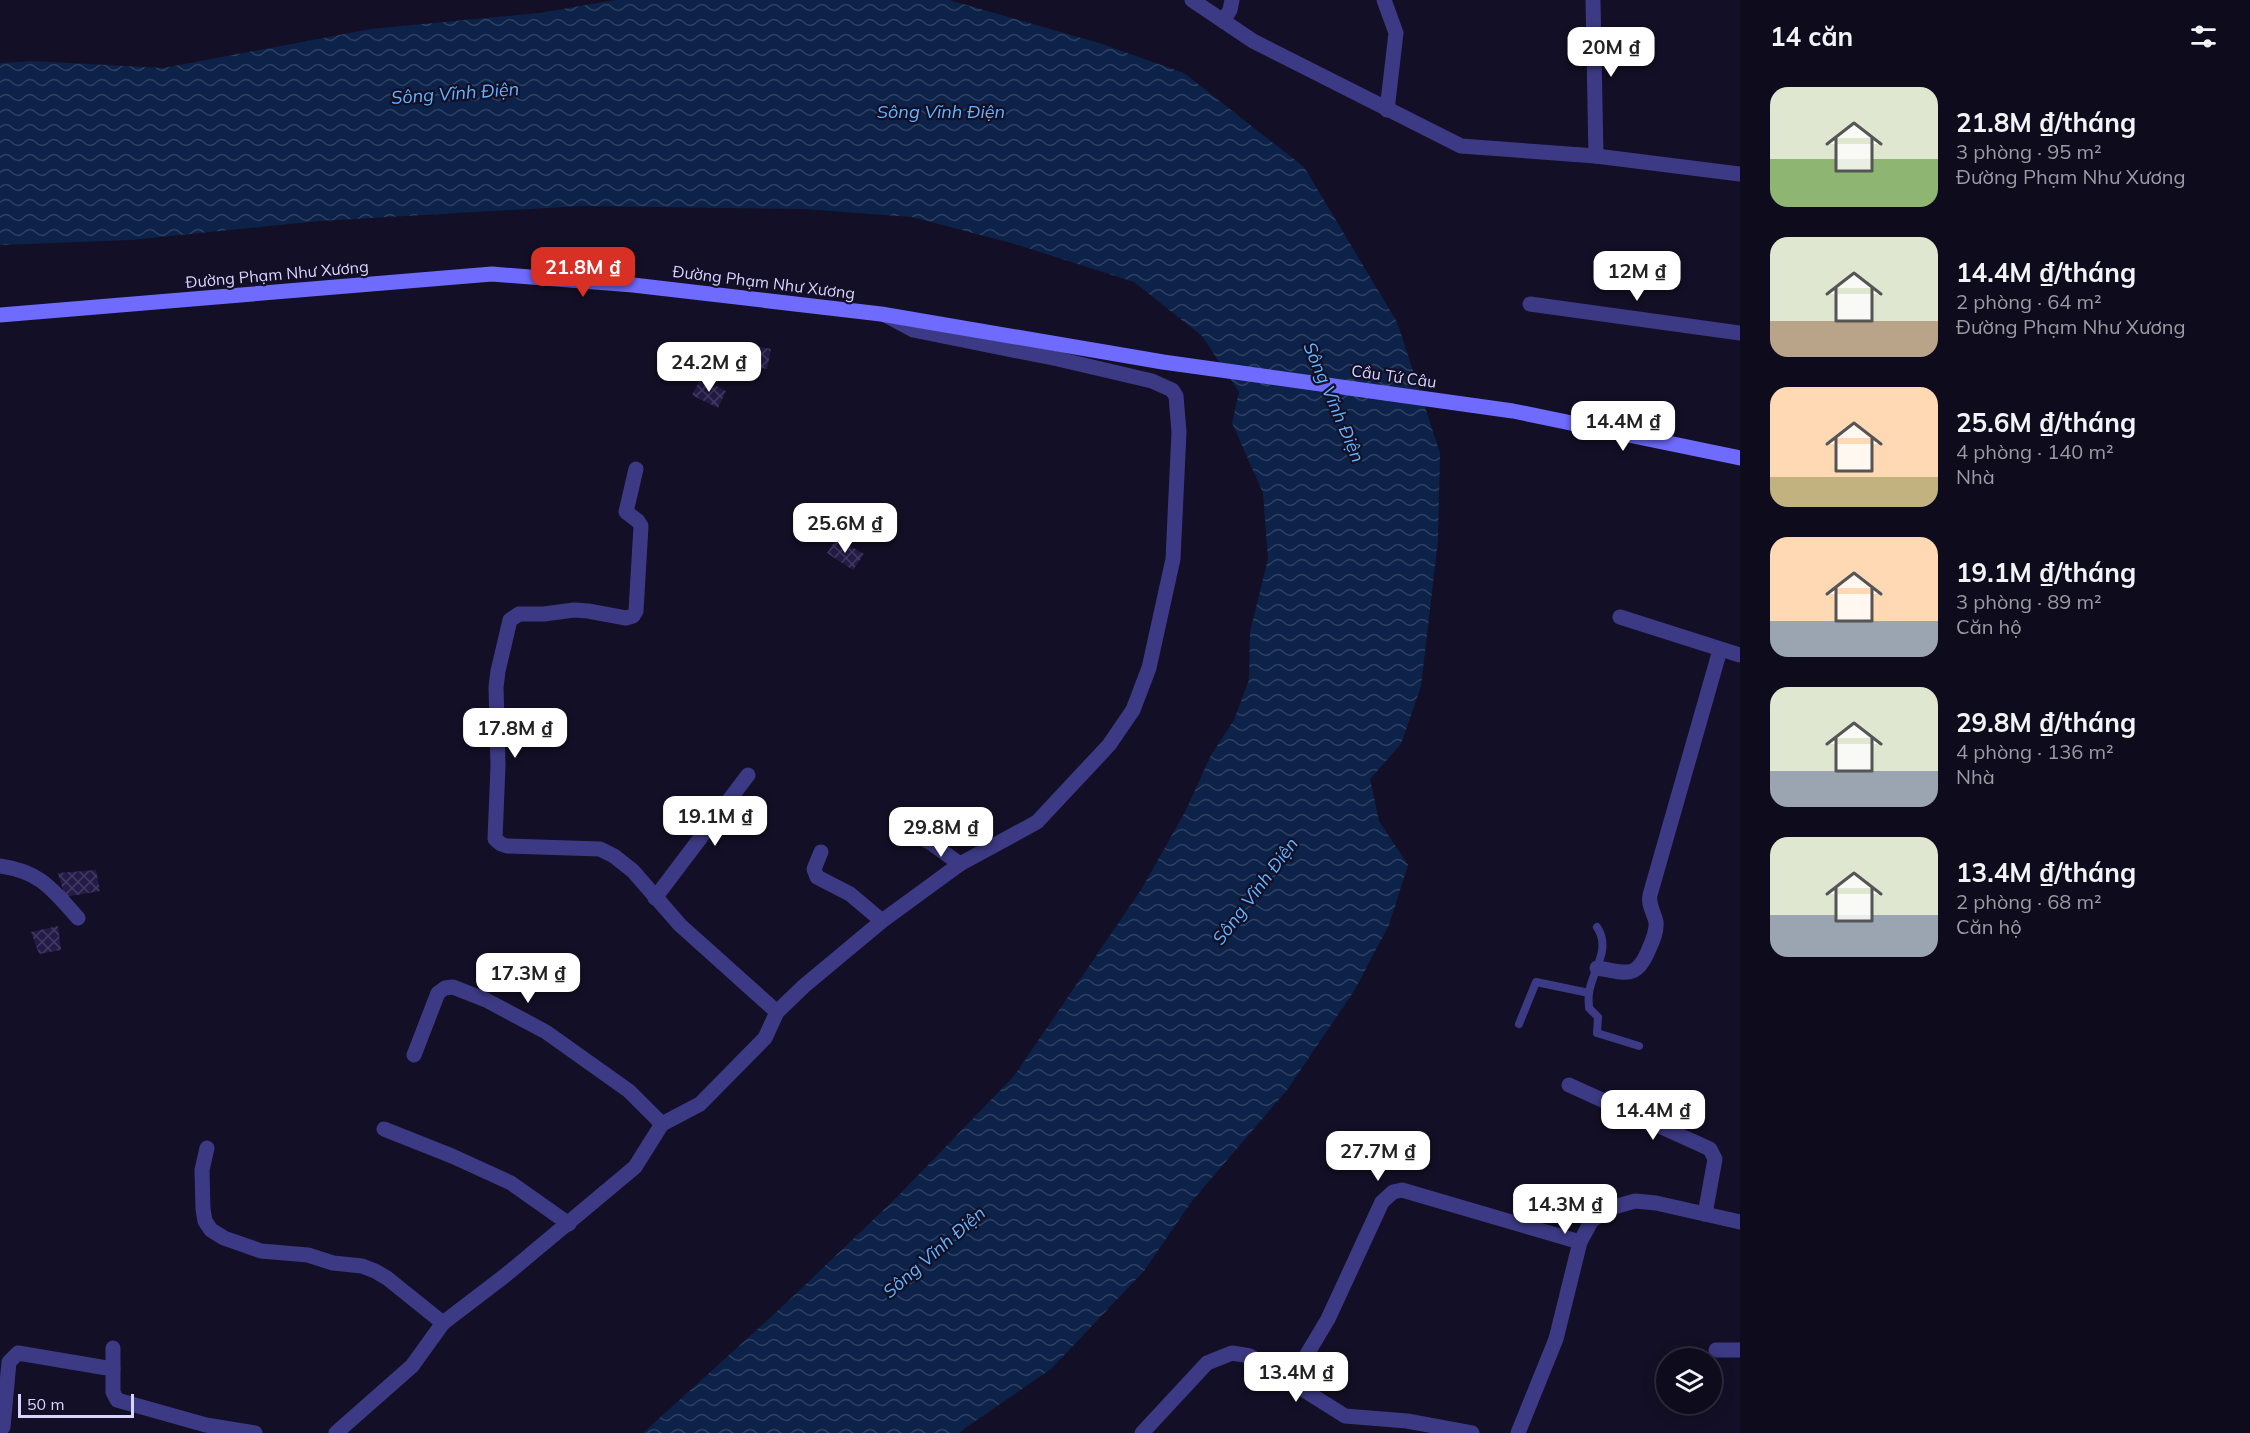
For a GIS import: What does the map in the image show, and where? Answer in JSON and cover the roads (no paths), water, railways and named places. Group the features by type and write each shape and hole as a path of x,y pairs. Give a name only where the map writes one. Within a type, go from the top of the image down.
{"main road":[{"name":"Đường Phạm Như Xương","path":"0,315 492,274 633,285 881,314 1163,362"},
{"name":"Cầu Tứ Câu","path":"1163,362 1513,411 1740,458"}],"street":[{"path":"1192,0 1252,41 1461,146 1596,156 1740,174"},
{"path":"1223,21 1230,10 1232,0"},
{"path":"1384,0 1396,33 1387,110"},
{"path":"1593,0 1596,156"},
{"path":"1530,304 1740,333"},
{"path":"336,1433 412,1366 443,1323 569,1224 635,1167 662,1124 700,1104 765,1038 777,1012 804,986 882,921 960,864 1037,822 1109,746 1133,710 1149,668 1173,559 1179,432 1176,396 1172,390 1152,381 1058,359 913,330 881,314"},
{"path":"636,469 626,512 641,526 636,611 633,616 626,618 588,610 574,610 544,614 519,614 510,620 496,687 498,766 494,833 497,842 507,846 600,849 626,865 680,925 777,1012"},
{"path":"1620,617 1740,655"},
{"path":"1597,968 1626,972 1635,971 1643,964 1653,938 1656,922 1650,906 1650,895 1720,650"},
{"path":"656,898 748,775"},
{"path":"899,825 931,843 960,864"},
{"path":"821,852 814,869 817,877 850,894 882,921"},
{"path":"0,866 23,871 45,882 78,918"},
{"path":"414,1055 438,993 445,988 453,987 486,1000 546,1032 629,1091 662,1124"},
{"path":"1569,1086 1710,1149 1715,1159 1705,1214"},
{"path":"384,1129 511,1183 569,1224"},
{"path":"207,1148 202,1170 202,1209 205,1221 212,1230 224,1238 261,1251 294,1252 333,1263 362,1266 387,1278 443,1323"},
{"path":"1291,1380 1328,1319 1382,1202 1393,1192 1402,1190 1580,1242"},
{"path":"1518,1433 1556,1339 1580,1242 1592,1220 1614,1207 1635,1201 1656,1203 1740,1222"},
{"path":"113,1348 113,1392 117,1400 206,1425 255,1433"},
{"path":"1722,1350 1740,1350"},
{"path":"6,1428 9,1362 18,1353 113,1369"},
{"path":"1142,1433 1208,1363 1232,1353 1250,1356 1337,1411 1352,1418 1407,1421 1472,1433"}],"lane":[{"path":"1597,927 1604,937 1603,949 1589,993 1589,1008 1598,1017 1598,1033 1639,1046"},
{"path":"1518,1024 1536,982 1589,993"}],"water":[{"name":"Sông Vĩnh Điện","path":"616,0 949,0 1099,43 1184,73 1304,167 1397,322 1440,453 1438,540 1421,686 1401,744 1370,779 1379,821 1408,865 1389,925 1354,991 1287,1090 1192,1201 1144,1271 1051,1369 958,1433 643,1433 784,1305 896,1198 1014,1076 1141,890 1186,810 1211,755 1234,720 1249,680 1250,632 1268,559 1263,493 1232,423 1239,392 1202,336 1134,282 1015,244 912,217 804,209 582,206 319,221 131,240 0,245 0,63 32,61 163,68 371,29 539,13"}]}
